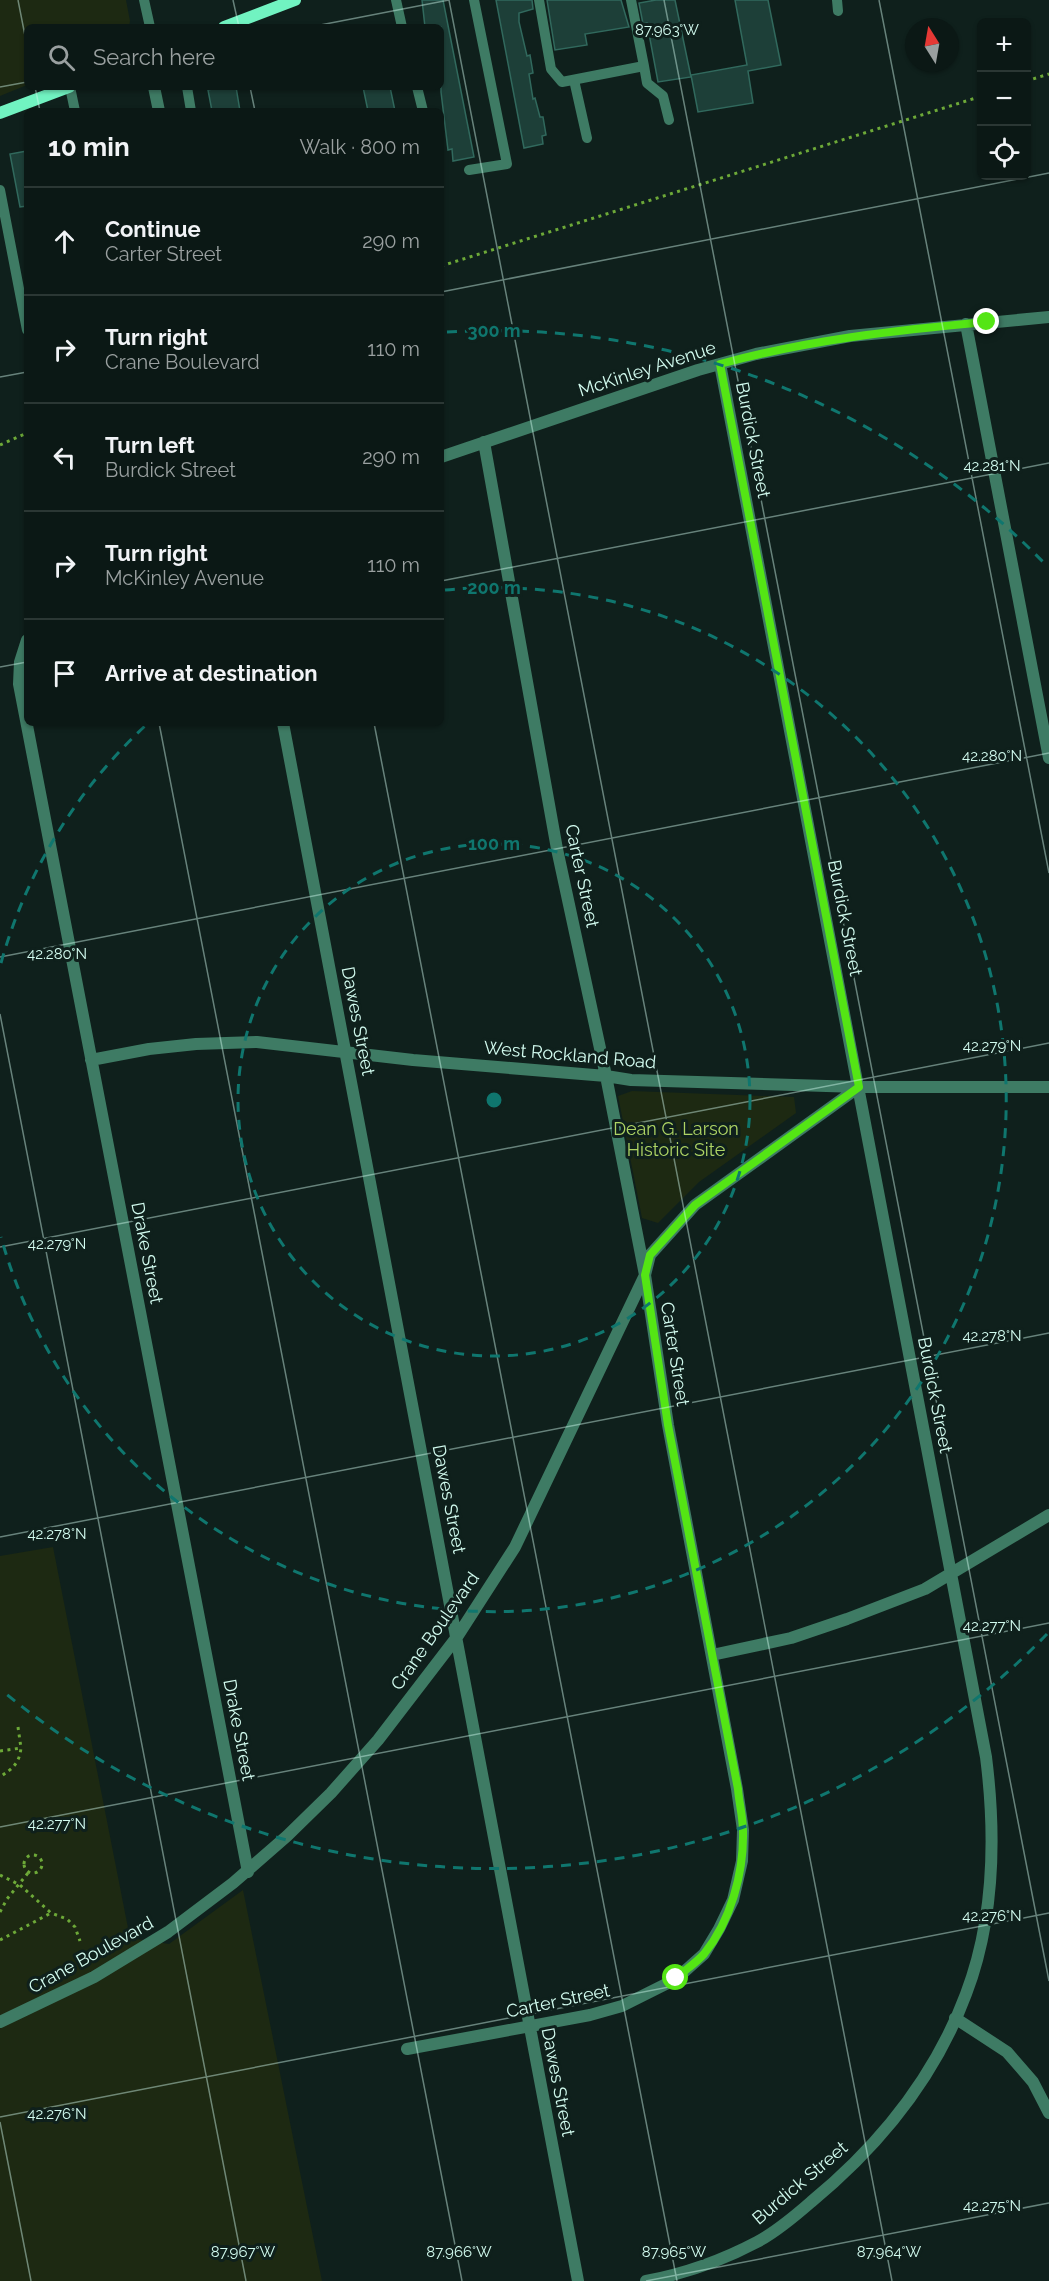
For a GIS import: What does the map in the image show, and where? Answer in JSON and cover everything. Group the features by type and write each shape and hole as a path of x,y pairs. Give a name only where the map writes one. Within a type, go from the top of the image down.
{"main road":[{"path":"232,24 295,0"},
{"path":"0,113 62,90"}],"street":[{"path":"155,90 158,108"},
{"name":"McKinley Avenue","path":"444,456 756,354 850,336 1049,317"},
{"path":"966,324 1049,758"},
{"name":"Burdick Street","path":"646,2281 662,2278 718,2259 758,2241 795,2216 839,2179 877,2140 918,2089 966,1994 978,1953 988,1904 993,1854 991,1798 986,1757 720,364"},
{"name":"Carter Street","path":"407,2049 590,2015 622,2006 676,1978 704,1954 719,1929 733,1900 742,1861 743,1830 668,1425 645,1275 606,1076 557,849 484,442"},
{"name":"Drake Street","path":"24,649 20,662 19,684 24,710"},
{"name":"Drake Street","path":"27,726 248,1872"},
{"name":"Dawes Street","path":"285,726 457,1637 528,2026 578,2281"},
{"name":"West Rockland Road","path":"91,1060 149,1049 196,1044 257,1042 413,1060 631,1080 859,1087 1049,1087"},
{"name":"Crane Boulevard","path":"0,2022 94,1977 168,1932 248,1872 331,1793 378,1740 457,1637 515,1546 645,1275 650,1255 695,1205 859,1087"},
{"path":"712,1655 790,1638 925,1589 1049,1515"},
{"path":"955,2018 1008,2052 1032,2082 1049,2113"}],"lane":[{"path":"144,0 149,24"},
{"path":"396,0 401,24"},
{"path":"469,170 507,164 474,0"},
{"path":"539,0 551,69 562,82 644,66"},
{"path":"631,0 647,82 663,96 669,120"},
{"path":"574,80 587,138"},
{"path":"71,90 74,108"},
{"path":"188,90 190,108"},
{"path":"418,90 422,108"},
{"path":"0,190 24,314"}],"path":[{"path":"1031,79 1049,74"},
{"path":"444,265 977,97"},
{"path":"0,445 24,434"},
{"path":"0,1777 12,1769 20,1759 18,1727"},
{"path":"0,1751 21,1748"},
{"path":"34,1855 40,1857 43,1865 40,1871 34,1874 28,1873 24,1864 26,1858 34,1855"},
{"path":"0,1911 28,1873"},
{"path":"0,1875 20,1885 51,1913 66,1919 75,1927 80,1941"},
{"path":"0,1940 51,1913"}],"green space":[{"path":"0,0 126,0 130,24 24,24 24,86 0,96"},
{"name":"Dean G. Larson Historic Site","path":"632,1091 794,1097 796,1113 699,1182 658,1223 642,1218 618,1096"},
{"path":"53,1547 130,1938 169,1944 243,1890 322,2281 0,2281 0,1556"}],"building":[{"path":"422,0 443,0 474,157 453,161 452,149 448,150 441,92 444,90 444,24 425,24"},
{"path":"496,0 532,0 533,9 519,13 519,22 527,56 530,55 533,73 529,74 533,99 535,98 540,117 543,117 546,135 542,136 543,144 524,148"},
{"path":"547,0 621,0 629,27 585,34 587,45 555,50"},
{"path":"675,0 691,77 658,82 647,23 643,24 639,3"},
{"path":"735,0 768,0 781,65 748,71 753,103 698,112 691,75 747,65"},
{"path":"208,90 236,90 240,108 211,108"},
{"path":"364,90 391,90 394,108 367,108"},
{"path":"24,152 24,206 20,207 10,154"}],"route":[{"path":"676,1978 704,1954 733,1900 742,1861 743,1830 738,1789 668,1425 645,1275 650,1255 695,1205 859,1087 720,364 756,354 850,336 987,322"}]}
